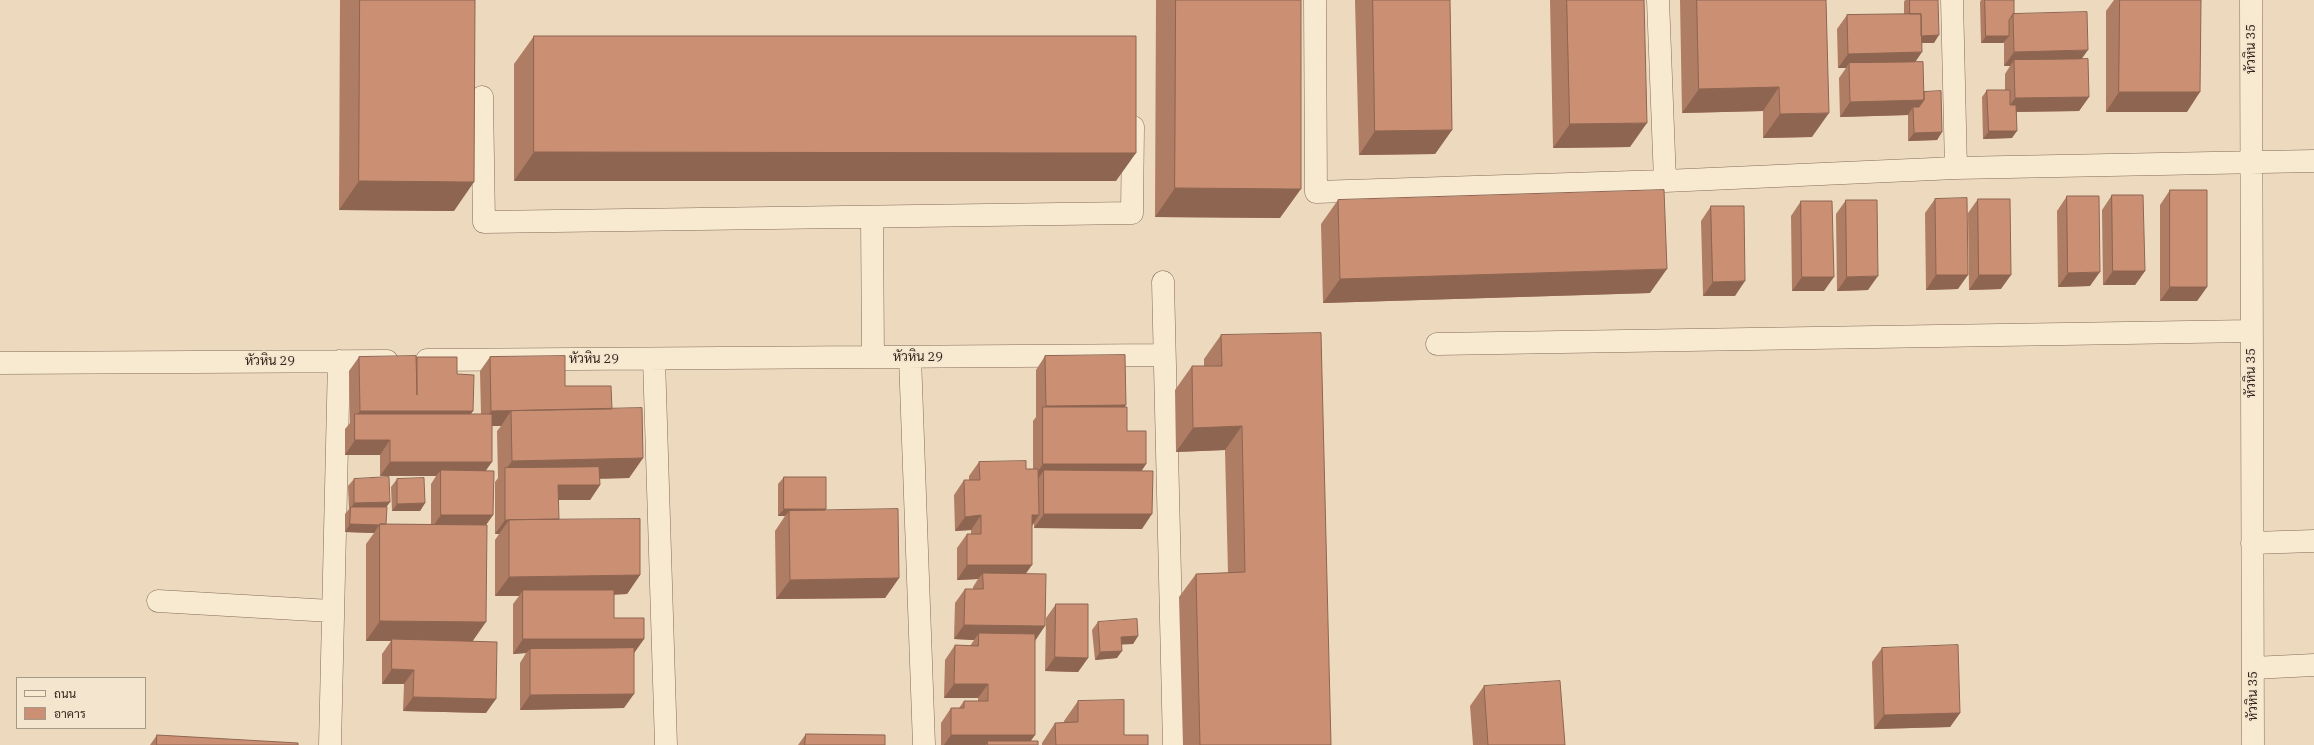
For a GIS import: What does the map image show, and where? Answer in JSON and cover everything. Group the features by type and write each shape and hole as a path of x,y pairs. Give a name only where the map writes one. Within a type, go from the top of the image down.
{"street":[{"path":"1315,0 1316,192 1665,181 1956,168 2314,161"},
{"path":"1658,0 1665,181"},
{"path":"1952,0 1956,168"},
{"name":"หัวหิน 35","path":"2251,0 2253,745"},
{"path":"482,97 484,222 872,218 1132,213 1133,112"},
{"path":"872,218 873,357"},
{"path":"1162,282 1174,745"},
{"path":"1437,344 2251,331"},
{"name":"หัวหิน 29","path":"0,363 1164,356"},
{"path":"910,357 924,745"},
{"path":"654,358 666,745"},
{"path":"330,745 331,611 339,361"},
{"path":"2252,543 2314,541"},
{"path":"158,601 331,611"},
{"path":"2252,668 2314,665"}],"building":[{"path":"360,0 475,0 474,182 359,181"},
{"path":"1176,0 1301,0 1301,189 1175,188"},
{"path":"1373,0 1450,0 1452,130 1375,131"},
{"path":"1567,0 1644,0 1647,123 1570,124"},
{"path":"1697,0 1826,0 1829,113 1780,114 1779,87 1699,89"},
{"path":"1910,0 1938,0 1939,35 1921,36 1921,14 1910,14"},
{"path":"1985,0 2014,0 2014,14 2009,20 2009,36 1986,36"},
{"path":"2120,0 2201,0 2200,92 2119,92"},
{"path":"2087,12 2088,50 2014,52 2013,14"},
{"path":"1921,14 1922,52 1848,54 1847,15"},
{"path":"534,36 1136,36 1136,153 534,152"},
{"path":"2088,59 2089,97 2015,98 2014,60"},
{"path":"1923,62 1924,100 1850,102 1849,63"},
{"path":"1987,90 2010,90 2010,105 2016,105 2017,131 1989,131"},
{"path":"1941,91 1942,132 1914,133 1913,107 1919,107 1924,100 1924,92"},
{"path":"1664,190 1667,269 1340,279 1338,200"},
{"path":"2170,190 2207,190 2207,287 2170,287"},
{"path":"2112,195 2143,195 2145,271 2113,271"},
{"path":"2067,196 2099,196 2100,272 2068,273"},
{"path":"1967,198 1968,275 1936,275 1935,199"},
{"path":"1978,199 2010,199 2011,275 1979,275"},
{"path":"1846,200 1877,200 1878,276 1847,277"},
{"path":"1801,201 1832,201 1834,277 1802,277"},
{"path":"1711,206 1744,206 1745,281 1713,282"},
{"path":"1321,333 1331,745 1200,745 1196,574 1245,572 1242,426 1193,428 1192,366 1222,366 1221,335"},
{"path":"1125,355 1126,405 1046,406 1045,356"},
{"path":"416,356 417,395 417,357 457,357 457,374 474,375 473,411 360,411 359,357"},
{"path":"565,356 565,386 611,386 612,409 491,411 490,357"},
{"path":"1043,407 1127,407 1127,431 1146,431 1146,464 1043,464"},
{"path":"642,408 643,458 512,461 511,411"},
{"path":"355,414 492,414 492,462 390,462 390,440 355,440"},
{"path":"1026,461 1026,469 1038,469 1039,515 1032,515 1032,565 967,565 967,534 981,534 981,515 965,517 964,480 980,480 979,462"},
{"path":"599,467 600,485 558,485 559,519 505,520 505,468"},
{"path":"441,470 494,471 493,515 441,515"},
{"path":"1044,470 1153,471 1152,514 1044,514"},
{"path":"389,477 390,502 354,503 354,479"},
{"path":"784,477 826,477 826,509 784,509"},
{"path":"424,478 425,503 397,504 397,479"},
{"path":"351,507 387,507 386,524 350,524"},
{"path":"898,509 899,578 790,580 789,511"},
{"path":"640,519 640,575 509,577 509,520"},
{"path":"380,524 487,525 486,622 380,621"},
{"path":"983,573 1046,574 1045,626 964,625 965,589 983,589"},
{"path":"523,590 614,590 614,618 644,618 644,639 523,639"},
{"path":"1056,604 1088,604 1088,658 1055,657"},
{"path":"1137,619 1138,636 1121,637 1122,651 1100,652 1098,622"},
{"path":"979,633 1035,634 1035,735 951,735 951,708 964,708 964,701 988,701 988,684 954,684 955,645 978,646"},
{"path":"392,639 497,642 496,699 413,697 414,670 392,669"},
{"path":"1958,645 1960,713 1884,715 1882,648"},
{"path":"634,648 634,694 530,695 530,649"},
{"path":"1560,681 1565,745 1488,745 1484,686"},
{"path":"1124,700 1124,735 1148,735 1148,745 1056,745 1055,723 1078,722 1078,701"},
{"path":"806,734 885,735 885,745 805,745"},
{"path":"157,735 298,743 298,745 157,745"},
{"path":"988,741 1038,741 1038,745 988,745"}]}
